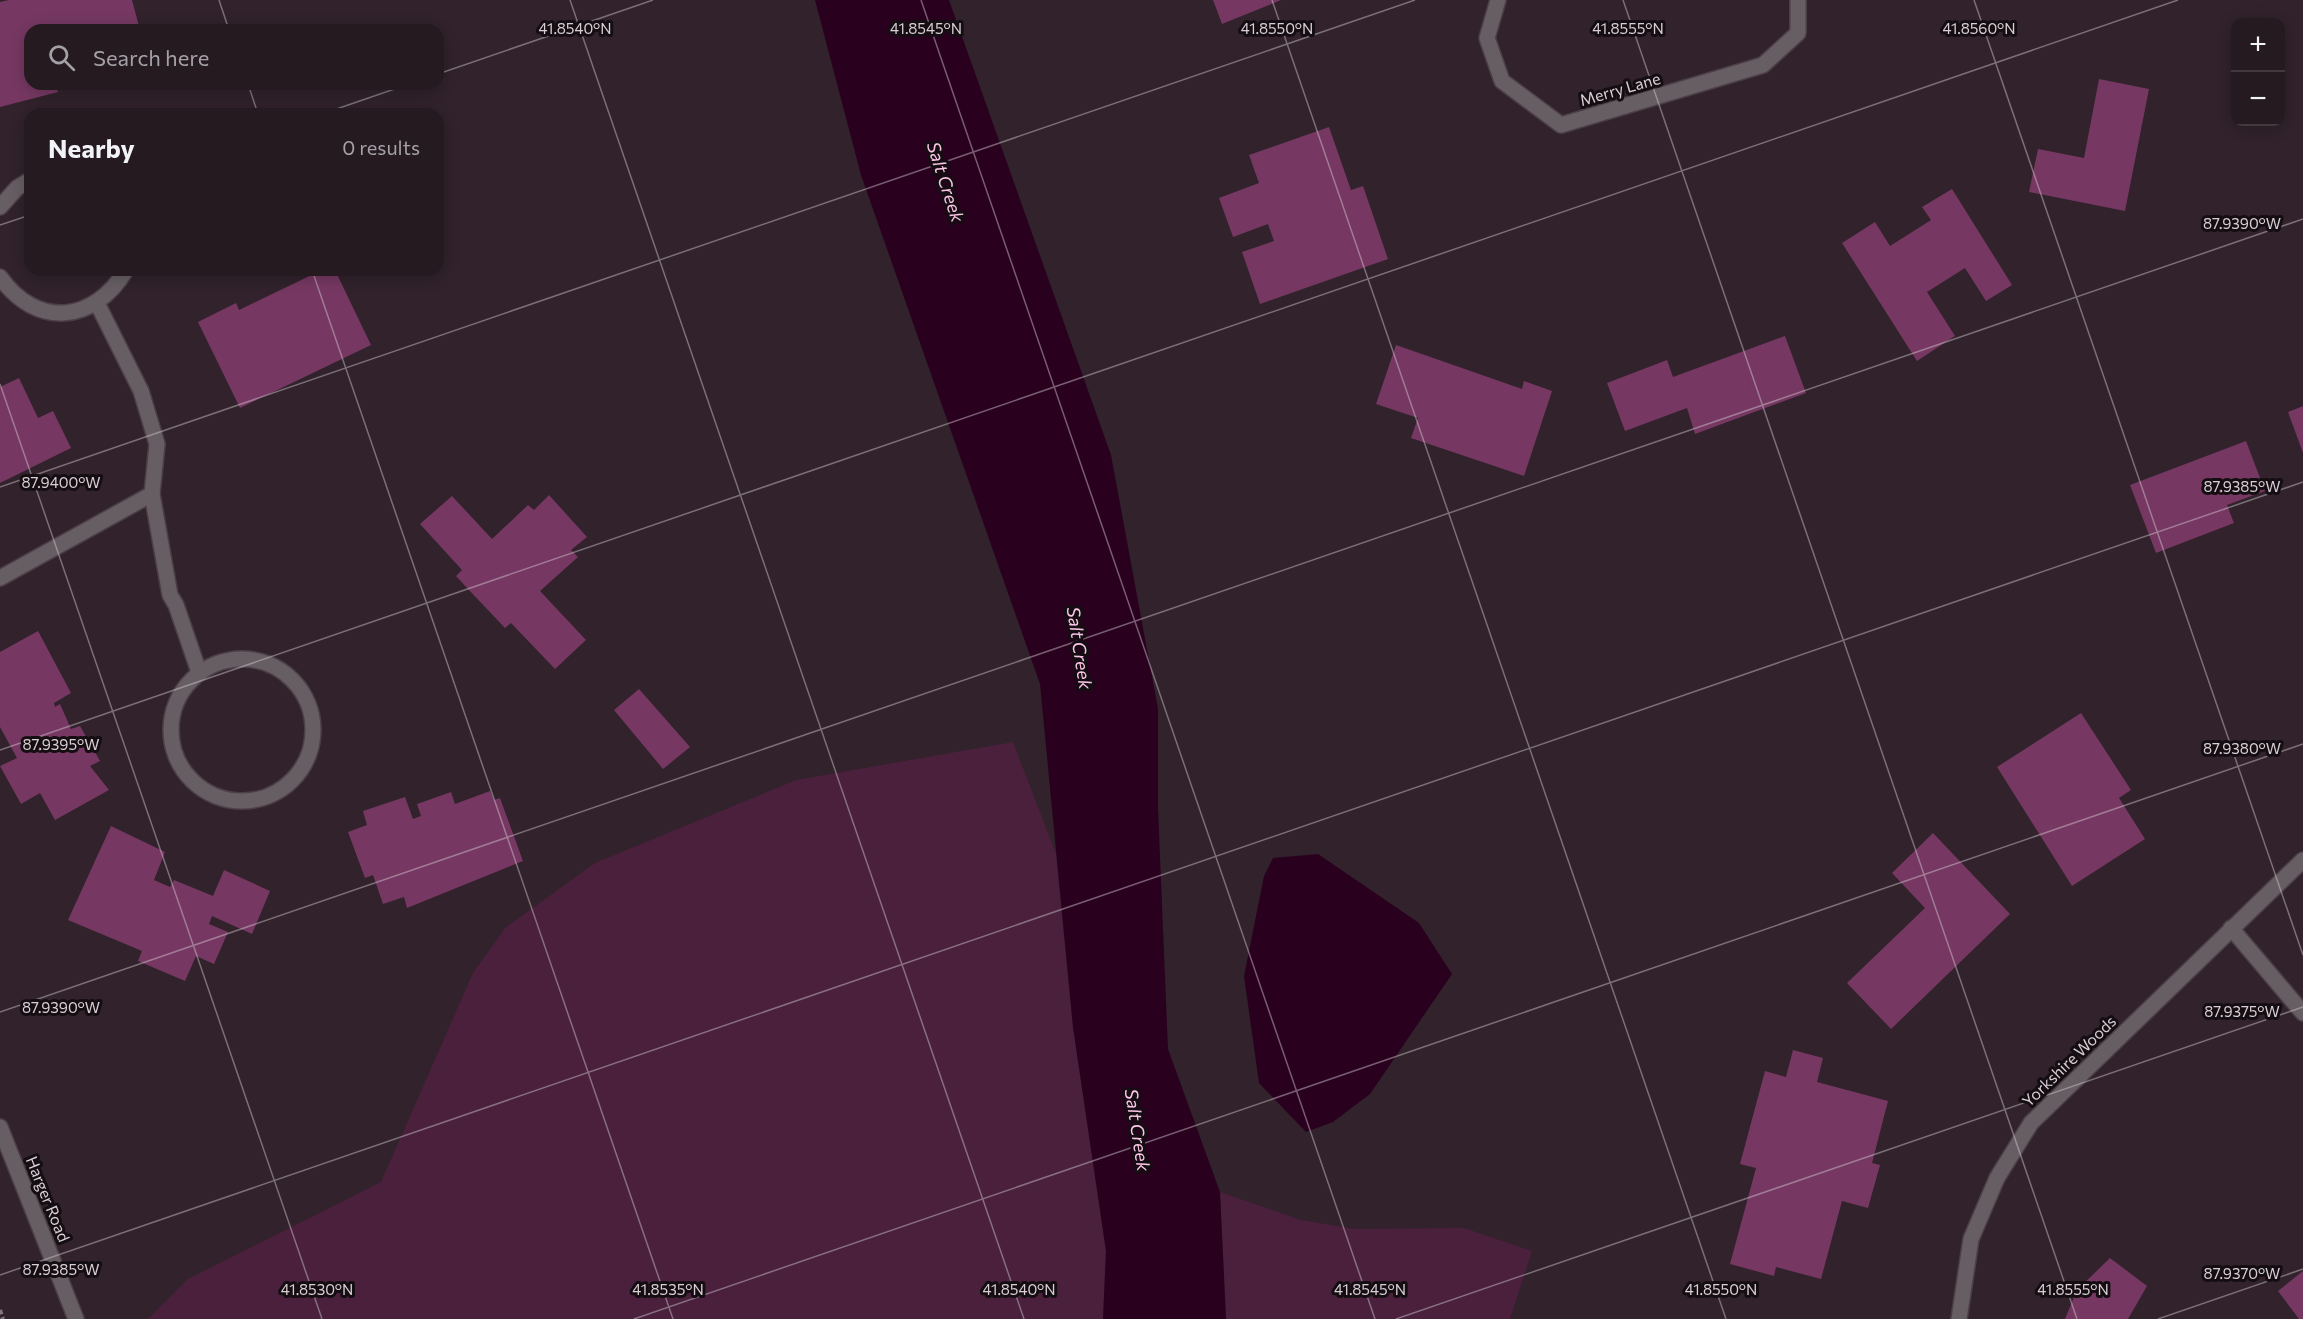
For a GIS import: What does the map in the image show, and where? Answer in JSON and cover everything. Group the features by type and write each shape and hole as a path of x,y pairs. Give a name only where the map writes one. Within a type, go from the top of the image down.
{"street":[{"name":"Merry Lane","path":"1498,0 1487,38 1502,81 1561,125 1763,65 1798,33 1798,0"},
{"path":"0,207 24,184"},
{"path":"0,277 10,292 29,306 51,313 75,312 97,303 115,288 122,276"},
{"path":"97,303 141,391 157,444 152,494 170,595 176,605 199,672"},
{"path":"0,578 152,494"},
{"path":"244,658 267,663 281,671 304,693 314,729 311,750 303,768 290,784 272,796 253,801 232,802 213,796 196,785 182,770 173,750 170,728 174,707 184,688 199,672 220,661 244,658"},
{"name":"Yorkshire Woods","path":"1959,1319 1971,1239 1997,1178 2031,1123 2231,927 2303,861"},
{"path":"2231,927 2303,1013"},
{"name":"Harger Road","path":"0,1126 76,1319"}],"path":[{"path":"0,1310 3,1319"}],"shaded area":[{"path":"1013,742 1056,854 1073,1027 1106,1251 1103,1319 148,1319 188,1279 381,1182 473,973 505,928 595,863 796,780"},
{"path":"1220,1192 1301,1220 1355,1229 1464,1228 1532,1251 1510,1319 1226,1319"}],"water":[{"name":"Salt Creek","path":"815,0 949,0 1111,455 1158,709 1158,808 1168,1049 1220,1192 1226,1319 1103,1319 1106,1251 1073,1027 1040,684 861,175"},
{"path":"1318,854 1419,923 1452,974 1370,1094 1333,1122 1306,1132 1259,1083 1244,976 1264,876 1273,858"}],"building":[{"path":"9,0 132,0 138,24 24,24 24,90 57,90 58,92 0,107 0,2"},
{"path":"1213,0 1281,0 1222,24"},
{"path":"2099,79 2149,89 2125,211 2029,192 2038,149 2084,158"},
{"path":"1329,127 1351,190 1363,186 1388,259 1260,304 1242,252 1274,241 1268,224 1233,237 1219,198 1259,183 1249,155"},
{"path":"1952,189 2012,285 1986,301 1965,268 1927,292 1955,336 1917,361 1842,243 1875,222 1890,246 1931,220 1922,207"},
{"path":"310,276 338,276 371,345 240,408 198,322 236,303 239,310"},
{"path":"1785,336 1806,393 1695,434 1687,408 1625,431 1607,383 1667,360 1673,377"},
{"path":"1396,345 1522,389 1524,381 1552,391 1524,476 1411,438 1418,418 1376,404"},
{"path":"19,378 38,418 53,411 71,448 0,483 0,387"},
{"path":"2303,406 2303,453 2288,412"},
{"path":"2246,441 2265,491 2227,505 2234,523 2156,553 2130,485"},
{"path":"549,495 587,537 571,550 578,557 540,591 586,640 555,669 511,623 505,628 468,589 456,576 462,570 420,524 452,496 492,539 528,505 534,510"},
{"path":"38,631 71,693 54,703 55,707 60,704 71,729 80,726 100,761 90,766 109,790 55,820 40,793 21,804 0,766 17,758 0,727 0,652"},
{"path":"639,689 690,747 663,769 614,710"},
{"path":"2081,713 2131,790 2119,798 2145,839 2072,886 1997,767"},
{"path":"490,791 494,800 500,798 523,861 407,908 404,897 383,904 373,875 365,878 348,832 367,825 363,811 405,797 413,819 421,816 417,804 451,792 455,804"},
{"path":"111,826 165,852 154,880 170,887 174,880 213,896 224,870 270,891 252,934 212,916 209,924 228,932 214,964 196,956 185,981 138,961 142,951 68,920"},
{"path":"1933,833 2010,914 1891,1029 1847,983 1925,908 1892,873"},
{"path":"1793,1050 1823,1058 1817,1082 1888,1101 1872,1163 1880,1165 1868,1208 1842,1201 1821,1279 1776,1267 1774,1276 1730,1264 1756,1168 1740,1164 1765,1071 1786,1077"},
{"path":"2110,1258 2147,1286 2128,1319 2065,1319 2077,1290"},
{"path":"2303,1271 2303,1319 2299,1319 2278,1291"}]}
